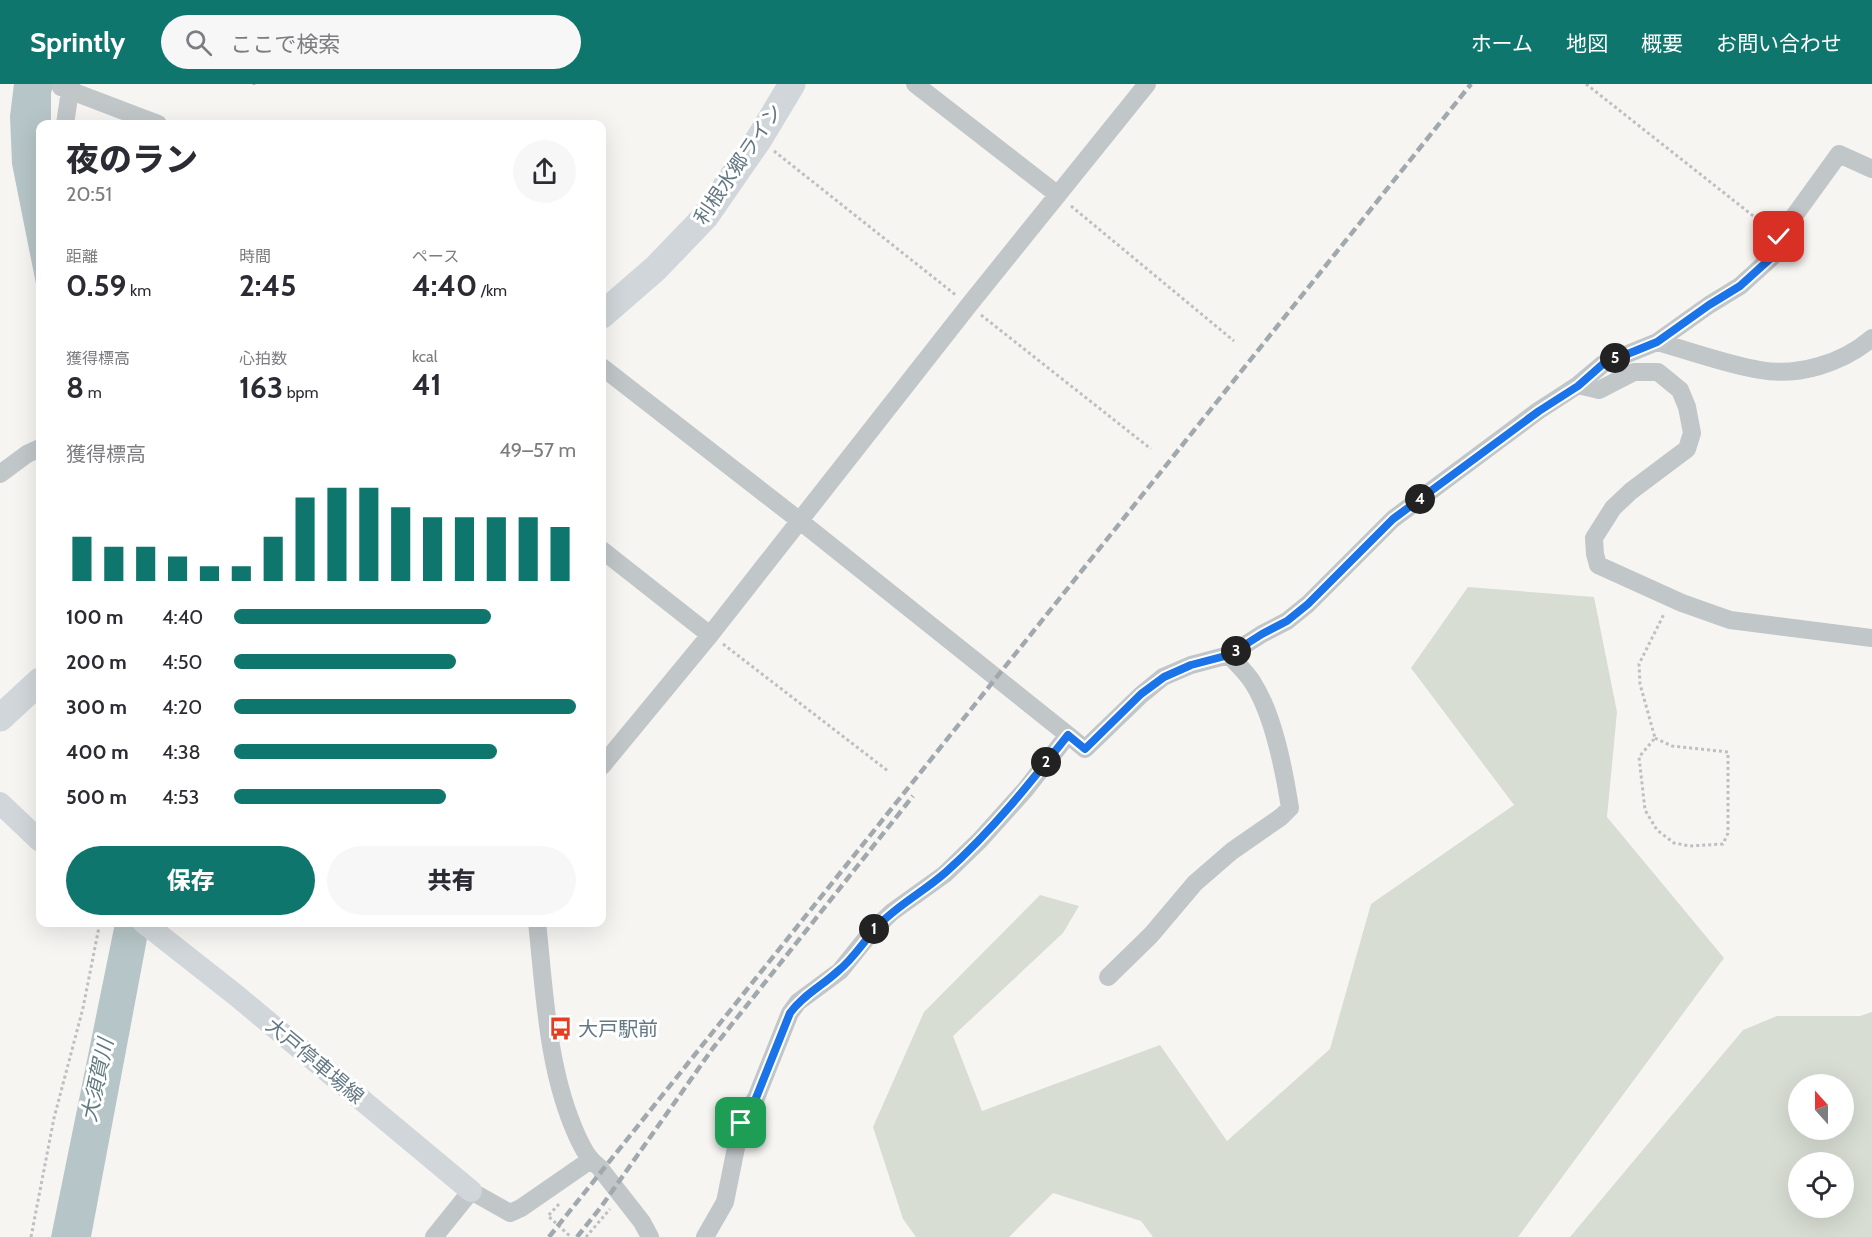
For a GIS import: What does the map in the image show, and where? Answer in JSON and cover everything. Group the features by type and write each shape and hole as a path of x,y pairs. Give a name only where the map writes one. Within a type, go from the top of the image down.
{"highway":[{"name":"利根水郷ライン","path":"606,312 656,268 705,217 759,139 792,84"},
{"path":"0,718 36,685"}],"main road":[{"path":"0,803 36,837"},
{"name":"大戸停車場線","path":"151,928 471,1191"}],"street":[{"path":"915,84 1058,195"},
{"path":"606,761 710,635 969,305 1147,84"},
{"path":"65,120 67,87 148,120"},
{"path":"606,370 800,521 1085,749 1141,694 1164,677 1191,665 1229,655 1287,621 1308,604 1393,519 1539,411 1578,386 1603,364 1657,342 1740,286 1772,257 1779,237 1839,154 1872,169"},
{"path":"1657,342 1761,370 1792,371 1836,362 1872,339"},
{"path":"1578,386 1599,390 1634,372 1658,372 1680,390 1687,407 1692,433 1687,449 1630,491 1613,508 1594,538 1594,554 1598,565 1672,599 1730,620 1872,638"},
{"path":"0,474 36,450"},
{"path":"606,553 710,635"},
{"path":"1108,977 1151,935 1195,883 1232,851 1281,817 1290,808 1277,746 1263,701 1252,682 1229,655"},
{"path":"705,1237 725,1202 741,1123 756,1098 790,1013 806,995 840,971 873,930 892,912 945,874 980,840 1025,790 1068,735"},
{"path":"538,927 552,1053 567,1110 589,1161 599,1167 642,1222 650,1237"},
{"path":"434,1237 471,1191 510,1213 521,1208 589,1161"}],"path":[{"path":"1586,84 1779,237"},
{"path":"1058,195 1234,341"},
{"path":"1655,738 1639,757 1645,810 1657,830 1674,843 1690,846 1723,844 1728,833 1728,753 1672,746 1655,738 1640,684 1639,664 1672,599"},
{"path":"710,635 888,771"},
{"path":"31,1237 54,1118 83,1008 99,927"},
{"path":"586,1237 622,1197"},
{"path":"548,1216 571,1237"},
{"path":"561,1237 565,1232"}],"shaded area":[{"path":"1468,587 1594,597 1617,712 1607,817 1724,958 1518,1237 1153,1237 1141,1221 1053,1193 1009,1237 916,1237 903,1219 873,1127 924,1012 1040,895 1079,906 1063,933 953,1036 982,1111 1160,1045 1227,1141 1330,1049 1371,904 1514,805 1411,668"},
{"path":"1872,1012 1872,1237 1570,1237 1743,1030 1777,1016 1860,1016"}],"water":[{"path":"14,84 54,84 51,93 51,120 36,120 36,284 12,164 10,116"},
{"name":"大須賀川","path":"114,927 149,927 91,1237 51,1237"}],"railway":[{"path":"549,1237 1471,84"},
{"path":"577,1237 601,1207 713,1048 913,796"}],"place":[{"name":"大戸駅前","path":"560,1029"}],"route":[{"path":"741,1123 756,1098 790,1013 798,1002 815,987 840,971 873,930 892,912 945,874 980,840 1025,790 1068,735 1085,749 1141,694 1164,677 1191,665 1229,655 1287,621 1308,604 1393,519 1539,411 1578,386 1603,364 1657,342 1740,286 1772,257 1779,237"}]}
